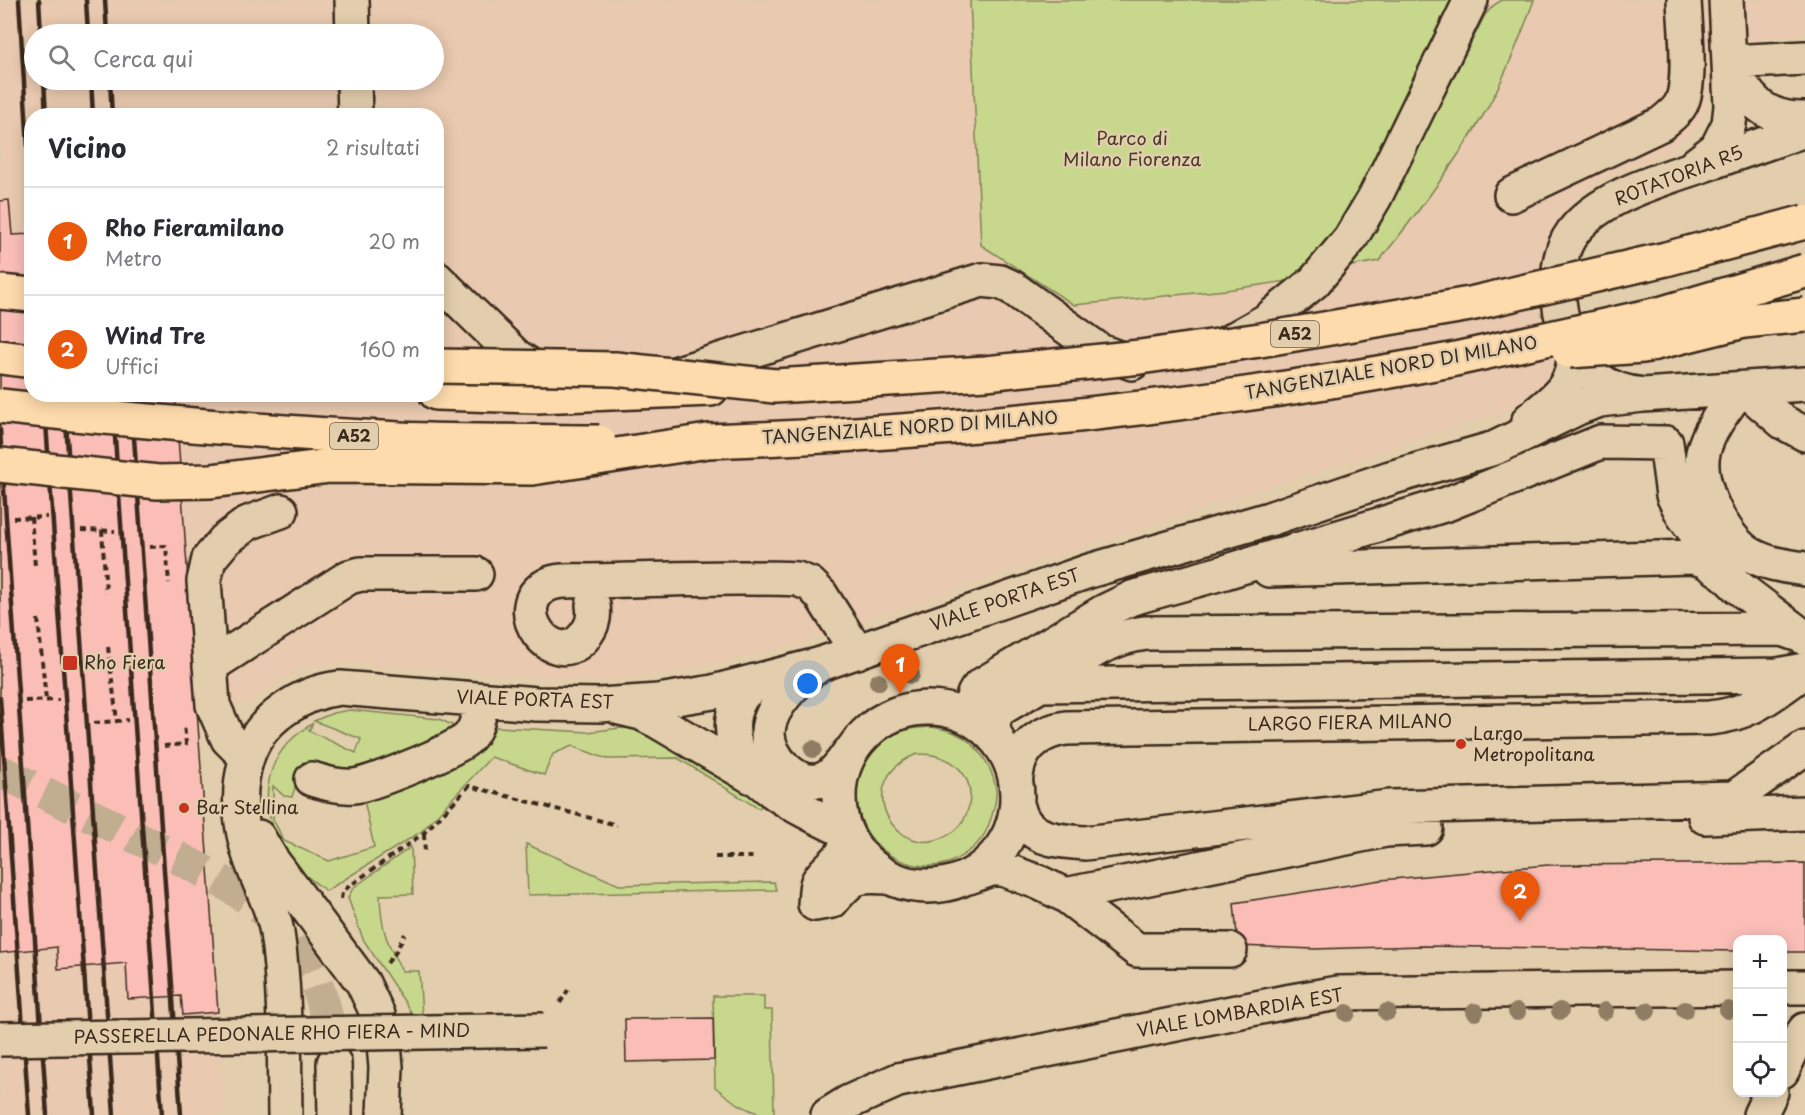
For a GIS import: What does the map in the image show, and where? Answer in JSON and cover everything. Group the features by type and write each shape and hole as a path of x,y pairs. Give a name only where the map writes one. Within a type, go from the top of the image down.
{"highway":[{"name":"A52","path":"444,393 536,396 776,387 986,373 1140,357 1260,340 1470,304 1666,259 1805,222"},
{"name":"TANGENZIALE NORD DI MILANO","path":"0,406 202,426 402,439 708,441 879,433 1010,422 1257,393 1451,360 1663,313 1805,270"},
{"path":"0,292 24,294"},
{"path":"1451,360 1642,346 1744,321 1805,315"},
{"path":"0,357 24,360"},
{"path":"444,366 615,369 776,387"},
{"path":"0,465 158,482 211,481 330,466 532,468 708,441"}],"street":[{"path":"352,0 353,24"},
{"path":"444,286 517,357 544,375 573,384 615,386 649,381 982,280 1000,282 1011,287 1100,351 1128,362 1175,363 1206,354 1266,321 1314,282 1350,239 1375,197 1471,0"},
{"path":"1511,195 1661,124 1681,106 1686,93 1687,75 1684,0"},
{"path":"1683,172 1712,153 1725,135 1729,124 1731,106 1726,0"},
{"path":"1729,62 1805,58"},
{"path":"1729,62 1740,84 1761,108 1774,115 1805,119"},
{"path":"354,90 355,108"},
{"name":"ROTATORIA R5","path":"1805,130 1683,172 1609,202 1588,216 1572,232 1559,268 1558,292 1562,317 1574,352 1585,368 1596,378 1624,393 1643,395 1805,384"},
{"name":"VIALE PORTA EST","path":"1495,448 1567,386 1575,368 1574,352"},
{"path":"1750,388 1805,399"},
{"path":"1750,388 1784,422 1805,434"},
{"path":"1750,388 1720,416 1705,445 1701,466 1708,497 1734,542 1747,552 1774,564 1805,569"},
{"name":"VIALE PORTA EST","path":"285,1115 284,1032 277,931 272,911 250,860 245,841 242,791 247,758 254,742 281,712 296,702 324,690 340,688 537,704 600,705 658,701 713,692 818,665 1089,571 1269,519 1390,478 1495,448 1580,407 1600,400 1643,395"},
{"path":"1805,638 1727,576 1683,515 1673,495 1666,443 1601,442 1447,504 1132,598 1105,611 980,686 972,696 972,703 1009,757 1023,823 1036,834 1066,842 1085,843 1390,807 1734,798 1805,748"},
{"path":"247,758 228,739 213,705 204,581 208,560 225,540 248,523 281,511"},
{"path":"1225,572 1690,557 1704,560 1727,576"},
{"path":"210,666 349,577 360,574 476,574"},
{"path":"593,605 594,618 590,629 580,641 567,647 552,646 539,638 531,619 531,604 537,592 549,584 562,582 797,579 810,584 821,595 857,651"},
{"path":"990,732 1000,709 1088,654 1128,635 1146,633 1782,629 1805,638"},
{"path":"818,665 794,684 772,717 768,732 772,751 777,760 790,773 801,778 821,780 837,769 871,727 897,712 926,706 955,711 990,732"},
{"path":"1041,684 1778,675 1805,670"},
{"name":"LARGO FIERA MILANO","path":"1017,792 1017,764 1031,743 1056,729 1727,717 1750,709 1805,670"},
{"path":"761,681 746,691 740,699 732,729 738,753 761,783"},
{"path":"312,779 334,786 370,783 458,746 472,733 482,700"},
{"path":"600,705 641,713 819,819 845,831 855,849 869,864 888,877"},
{"path":"852,749 843,772 839,794 840,813 847,844 844,851 818,881 815,904 832,901 845,885 861,875 888,877 915,886 942,886 991,869 1003,869 1065,895 1137,950 1230,950"},
{"name":"VIALE PORTA EST","path":"242,791 253,828 262,846 363,983 378,1015 386,1067 384,1115"},
{"path":"968,878 991,862 1009,837 1017,792"},
{"path":"1065,895 1386,830 1805,813"},
{"path":"1787,987 1805,987"},
{"name":"VIALE LOMBARDIA EST","path":"828,1115 849,1102 898,1080 1338,993 1733,988"},
{"name":"PASSERELLA PEDONALE RHO FIERA - MIND","path":"0,1039 544,1030"},
{"path":"1787,1061 1805,1030"},
{"path":"334,1063 335,1115"},
{"path":"1760,1115 1769,1097"}],"path":[{"path":"32,517 35,566"},
{"path":"13,518 46,518"},
{"path":"81,530 115,531"},
{"path":"102,530 106,593"},
{"path":"150,547 166,546"},
{"path":"38,619 46,700"},
{"path":"108,647 117,721"},
{"path":"25,701 59,700"},
{"path":"94,723 128,720"},
{"path":"164,746 186,744"},
{"path":"342,907 342,893 348,887 424,833 469,786 617,825"},
{"path":"424,833 425,854"},
{"path":"715,857 757,857"},
{"path":"363,983 379,973 394,955 405,934"}],"shaded area":[{"path":"0,0 1805,0 1805,33 1709,47 1706,113 1694,132 1671,151 1599,181 1579,195 1567,208 1546,241 1537,299 1554,364 1533,402 1039,561 800,643 754,655 656,675 605,680 555,679 339,662 297,670 273,684 253,701 197,707 225,1115 0,1115"}],"green space":[{"name":"Parco di Milano Fiorenza","path":"970,0 1452,0 1347,219 1301,279 1226,290 1074,305 981,245"},
{"path":"1502,0 1534,0 1512,58 1484,114 1434,189 1379,261 1347,267 1375,233 1485,15"},
{"path":"350,710 439,719 452,725 452,731 363,773 326,772 303,762 292,797 284,796 273,786 273,819 284,841 329,861 374,847 363,795 497,727 588,732 620,728 640,729 763,801 759,809 678,758 607,759 572,746 553,754 544,775 491,757 422,831 326,891 294,866 283,852 268,809 268,784 282,750 294,737 313,723 309,731 356,753 361,739 314,721 333,713"},
{"path":"933,727 963,737 977,749 988,764 996,790 996,800 981,840 951,862 921,866 890,855 874,842 863,825 858,806 858,786 863,766 875,749 898,733","holes":["917,754 942,758 961,770 969,790 969,802 965,818 956,829 948,835 929,841 912,839 897,830 887,816 883,799 885,782 896,766"]},
{"path":"526,844 619,885 774,882 776,890 528,895"},
{"path":"411,847 413,894 380,895 385,934 402,971 419,971 423,1030 363,939 348,898 353,888"},
{"path":"713,996 764,996 764,1010 772,1010 774,1115 750,1110 715,1087"}],"building":[{"path":"9,200 12,235 24,234 24,402 176,402 218,1012 183,1015 181,996 128,999 126,963 58,969 57,947 0,953 0,201"},
{"path":"1805,863 1805,952 1787,952 1787,935 1733,935 1733,951 1423,946 1314,949 1238,946 1234,903 1381,880 1548,865"},
{"path":"713,1018 714,1060 626,1062 625,1019"}],"tunnel":[{"path":"0,771 218,879 249,899 275,921 297,947 314,978 327,1016 334,1061"}],"railway":[{"path":"19,0 24,82"},
{"path":"39,0 40,24"},
{"path":"86,0 87,24"},
{"path":"105,0 106,24"},
{"path":"24,90 26,108"},
{"path":"45,90 46,108"},
{"path":"92,90 93,108"},
{"path":"111,90 112,108"},
{"path":"45,402 94,1115"},
{"path":"65,402 114,1115"},
{"path":"113,402 162,1115"},
{"path":"132,402 181,1115"},
{"path":"0,430 47,1115"},
{"path":"0,698 29,1115"}],"place":[{"name":"Rho Fiera","path":"70,663"},
{"name":"Rho Fieramilano","path":"900,694"},
{"name":"Largo Metropolitana","path":"1461,744"},
{"name":"Bar Stellina","path":"184,808"},
{"name":"Wind Tre","path":"1520,921"}]}
